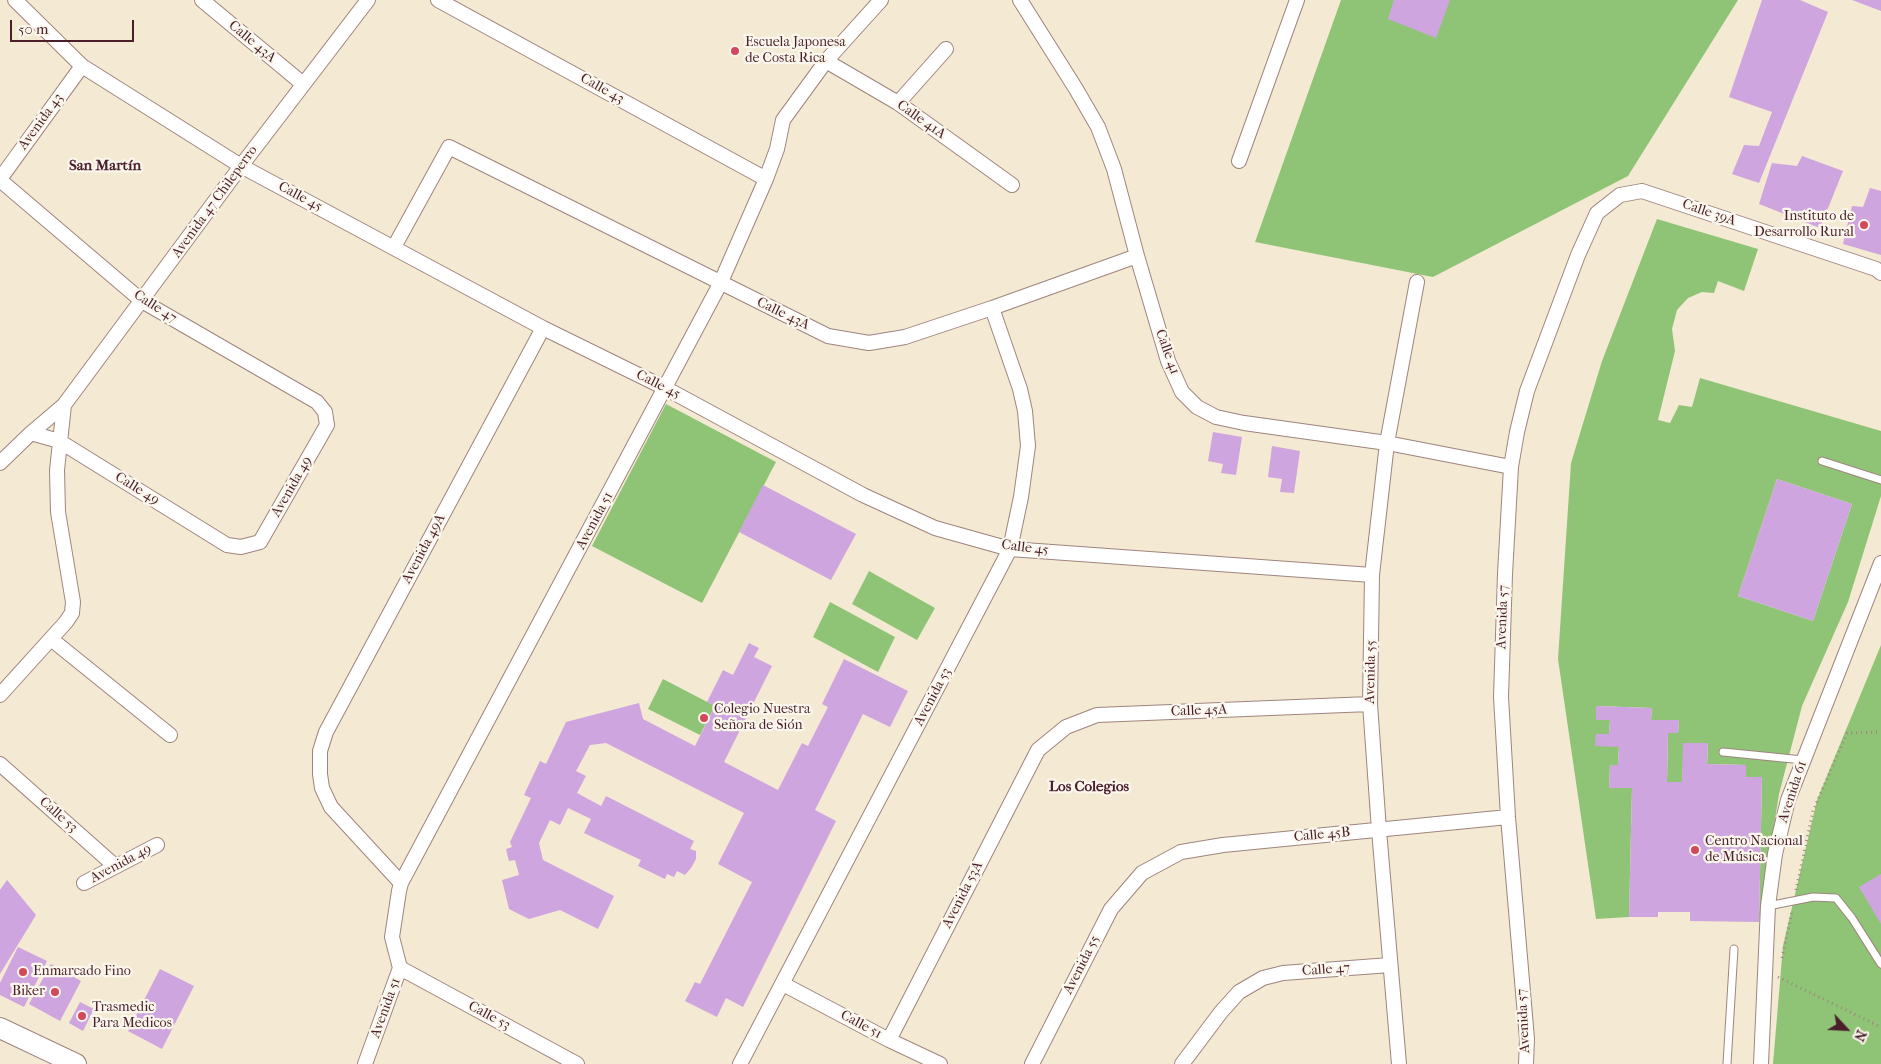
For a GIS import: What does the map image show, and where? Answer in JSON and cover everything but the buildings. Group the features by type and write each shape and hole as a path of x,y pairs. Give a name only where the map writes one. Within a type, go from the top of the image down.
{"main road":[{"path":"0,1028 76,1064"}],"street":[{"name":"Calle 45","path":"15,0 82,66 241,166 394,246 543,328 666,388 863,495 935,528 1010,549 1372,575"},
{"name":"Calle 43A","path":"202,0 303,84"},
{"name":"Calle 43","path":"438,0 766,179"},
{"name":"Avenida 51","path":"365,1064 400,968 392,937 398,891 720,284 766,179 777,149 783,120 826,61 881,0"},
{"name":"Calle 41","path":"1020,0 1098,127 1114,169 1136,256 1168,361 1182,392 1197,407 1216,416 1244,423 1388,444 1512,467"},
{"path":"1239,161 1297,0"},
{"name":"Avenida 47 Chileperro","path":"0,463 64,405 361,3"},
{"path":"898,104 946,49"},
{"name":"Calle 41A","path":"826,61 898,104 1012,185"},
{"name":"Avenida 43","path":"0,179 82,66"},
{"name":"Calle 43A","path":"394,246 449,147 720,284 828,336 869,343 906,337 1136,256"},
{"name":"Calle 47","path":"0,179 142,301 317,402 325,412"},
{"name":"Calle 39A","path":"1620,195 1642,191 1876,269 1881,273"},
{"name":"Avenida 57","path":"1526,1064 1527,1039 1508,817 1501,697 1505,574 1512,467 1517,432 1527,391 1578,255 1597,213 1620,195"},
{"name":"Avenida 55","path":"1399,1064 1378,830 1370,704 1372,575 1388,444 1417,282"},
{"name":"Avenida 53","path":"740,1064 1010,549 1021,497 1028,446 1025,411 1020,389 992,308"},
{"name":"Avenida 49A","path":"402,883 331,807 322,788 320,751 326,732 543,328"},
{"path":"0,696 72,613 73,602 58,512 57,470 64,405"},
{"name":"Avenida 49","path":"241,547 260,542 327,425 325,412"},
{"name":"Calle 49","path":"31,433 59,440 227,545 241,547"},
{"name":"Avenida 61","path":"1761,1064 1768,906 1776,854 1788,800 1881,563"},
{"path":"51,639 170,735"},
{"name":"Calle 45A","path":"1038,750 1066,727 1097,715 1370,704"},
{"name":"Avenida 53A","path":"889,1040 1038,750"},
{"name":"Calle 53","path":"0,764 115,866"},
{"name":"Calle 45B","path":"1142,873 1181,852 1222,845 1508,817"},
{"name":"Avenida 49","path":"84,883 157,845"},
{"name":"Avenida 55","path":"1032,1064 1111,909 1142,873"},
{"name":"Calle 47","path":"1182,1064 1221,1012 1239,992 1263,978 1283,973 1390,965"},
{"name":"Calle 53","path":"400,968 577,1064"},
{"name":"Calle 51","path":"783,984 889,1040 940,1064"}],"lane":[{"path":"1822,461 1881,480"},
{"path":"1723,752 1803,760"},
{"path":"1768,906 1813,897 1836,898 1852,918 1881,964"},
{"path":"1727,1064 1734,949"}],"green space":[{"path":"1341,0 1738,0 1628,176 1433,277 1255,242"},
{"path":"1657,219 1758,249 1744,291 1718,281 1714,293 1702,292 1688,298 1677,310 1672,329 1675,351 1658,420 1670,423 1679,405 1692,407 1700,378 1881,431 1881,496 1848,602 1802,706 1779,794 1759,922 1762,777 1746,777 1746,765 1707,764 1708,743 1684,743 1682,782 1667,782 1668,733 1678,733 1679,720 1651,720 1652,708 1597,706 1596,720 1610,720 1609,734 1619,747 1618,765 1610,765 1609,788 1632,788 1629,917 1596,919 1558,659 1571,463 1602,361","holes":["1777,479 1852,504 1813,621 1738,596"]},
{"path":"666,404 776,462 702,603 592,546"},
{"path":"869,571 935,608 917,640 852,604"},
{"path":"830,602 895,637 878,672 813,637"},
{"path":"1881,645 1881,1064 1773,1064 1783,946 1817,800"},
{"path":"663,679 715,706 700,735 648,709"}],"place":[{"name":"Escuela Japonesa de Costa Rica","path":"735,51"},
{"name":"Instituto de Desarrollo Rural","path":"1864,225"},
{"name":"Colegio Nuestra Señora de Sión","path":"704,718"},
{"name":"Centro Nacional de Música","path":"1695,850"},
{"name":"Enmarcado Fino","path":"23,972"},
{"name":"Biker","path":"55,992"},
{"name":"Trasmedic Para Medicos","path":"82,1016"}],"district":[{"name":"San Martín","path":"105,166"},
{"name":"Los Colegios","path":"1089,787"}]}
